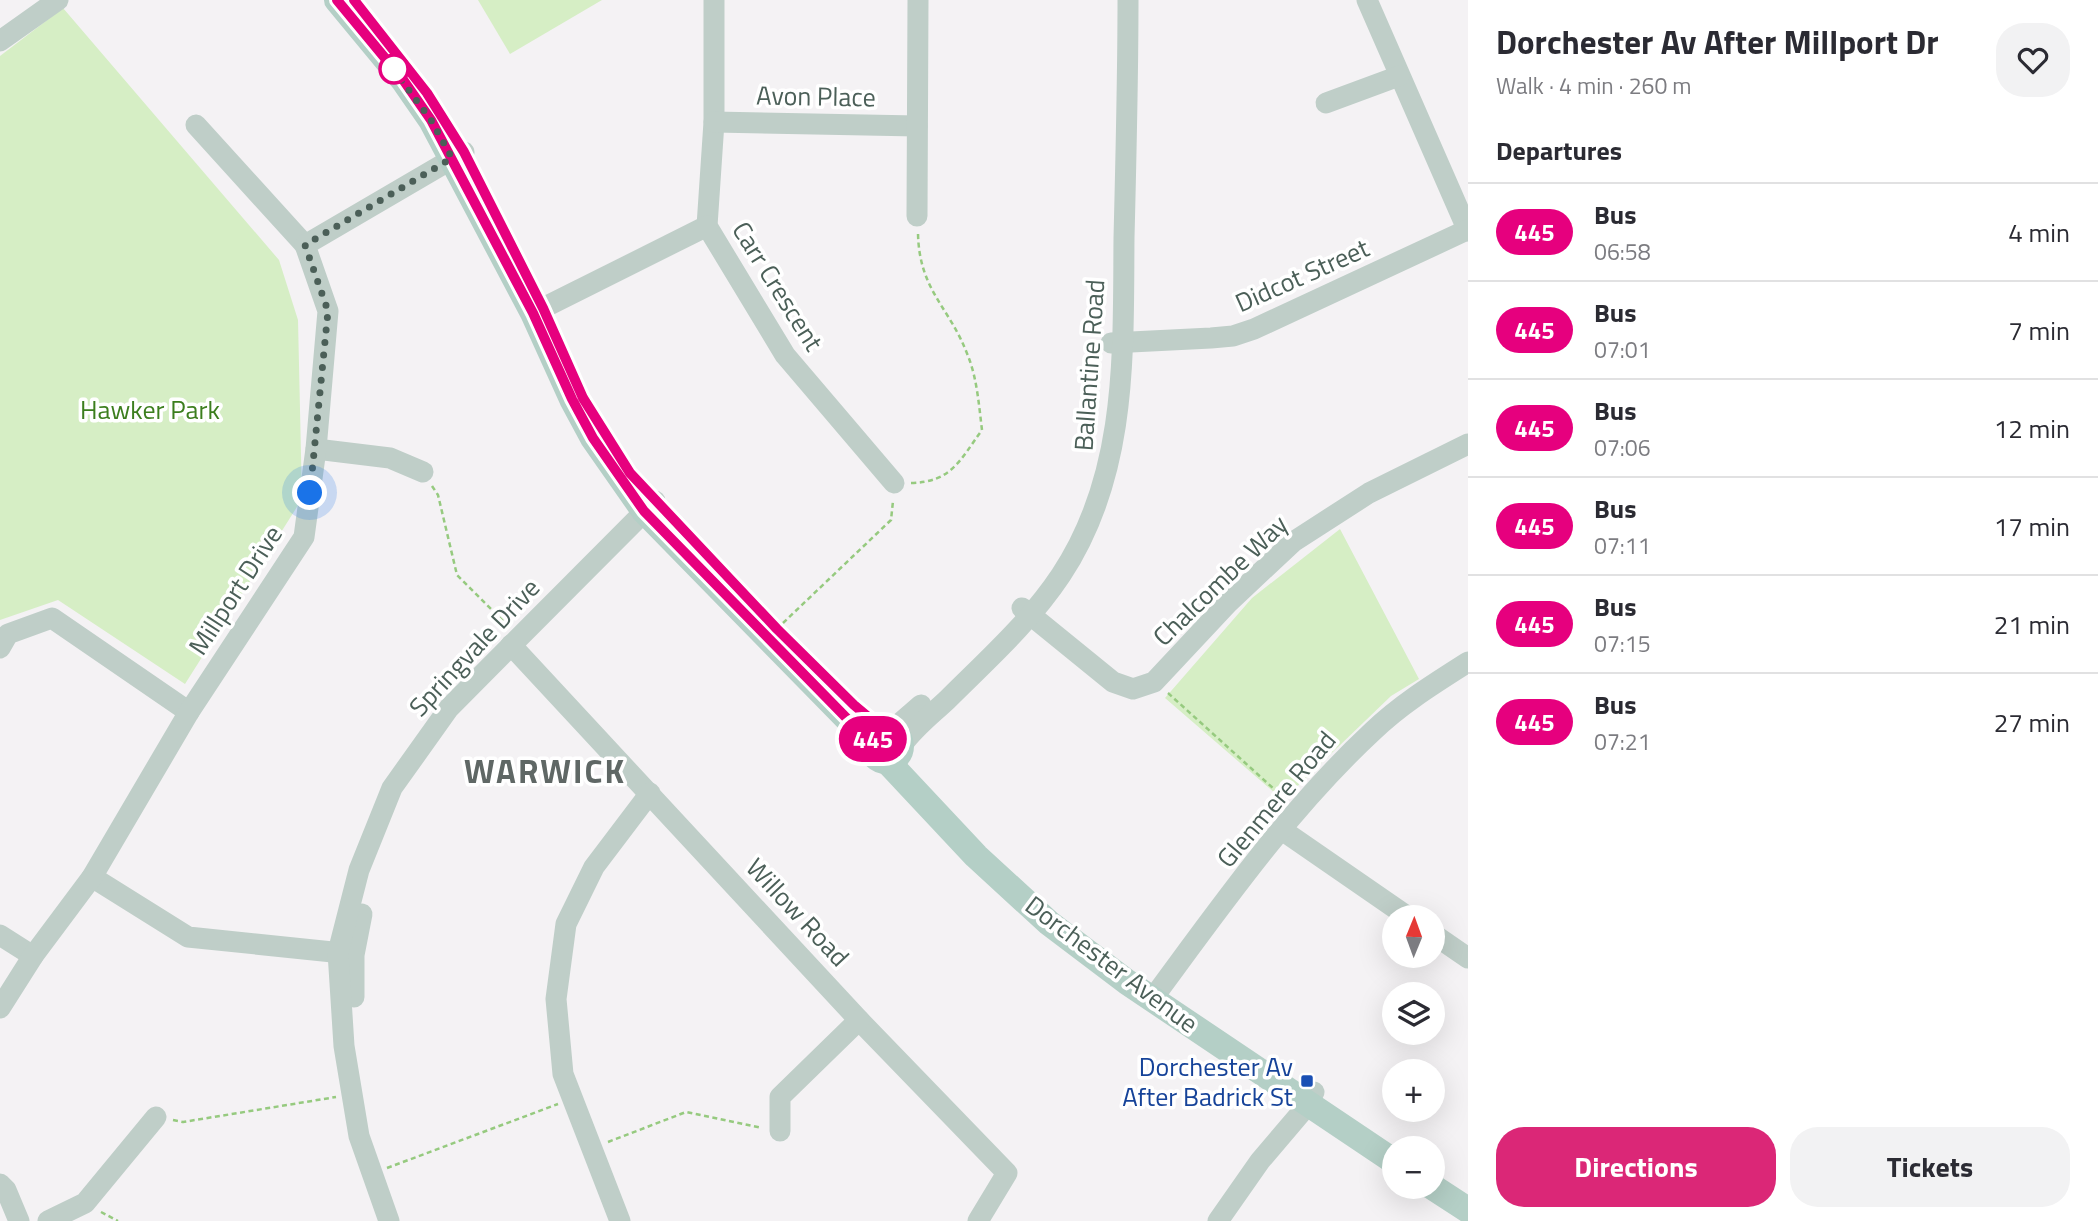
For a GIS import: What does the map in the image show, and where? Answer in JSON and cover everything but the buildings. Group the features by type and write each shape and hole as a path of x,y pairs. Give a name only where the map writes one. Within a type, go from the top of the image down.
{"main road":[{"name":"Dorchester Avenue","path":"343,1 458,155 538,311 572,399 593,438 654,511 890,743"},
{"name":"Dorchester Avenue","path":"654,511 854,705 890,743 976,856 1049,923 1127,982 1157,993 1303,1093 1382,1152"},
{"name":"Dorchester Avenue","path":"1303,1093 1382,1139"},
{"path":"1445,1180 1468,1195"},
{"path":"1445,1195 1468,1210"}],"street":[{"path":"0,41 58,0"},
{"name":"Carr Crescent","path":"714,0 714,122 708,226 785,355 894,483"},
{"path":"917,216 918,0"},
{"name":"Ballantine Road","path":"1116,0 1116,342"},
{"name":"Ballantine Road","path":"890,743 1026,613 1079,545 1094,514 1105,481 1114,441 1128,0"},
{"path":"1367,0 1468,231"},
{"path":"1326,103 1399,76"},
{"name":"Avon Place","path":"714,122 917,126"},
{"path":"196,125 305,245 458,155"},
{"path":"538,311 708,226"},
{"name":"Didcot Street","path":"1116,342 1233,336 1468,231"},
{"name":"Millport Drive","path":"0,1008 33,956 92,877 190,712 304,537 316,449 328,311 305,245"},
{"name":"Chalcombe Way","path":"1026,613 1113,682 1133,689 1154,682 1228,603 1293,542 1369,493 1468,444"},
{"path":"316,449 390,458 423,471"},
{"name":"Springvale Drive","path":"389,1221 359,1136 344,1046 346,953 359,870 392,788 449,708 517,646 654,511"},
{"path":"0,648 8,634 52,618 190,712"},
{"name":"Willow Road","path":"517,646 859,1020 1007,1173 978,1221"},
{"name":"Glenmere Road","path":"1157,993 1296,810 1375,729 1433,684 1468,662"},
{"path":"620,1221 563,1074 556,999 566,923 594,867 650,793"},
{"path":"1282,830 1391,905"},
{"path":"92,877 188,937 346,953"},
{"path":"0,935 33,956"},
{"path":"1446,943 1468,958"},
{"name":"Springvale Drive","path":"346,953 365,1107 383,1170 403,1221"},
{"path":"780,1131 780,1097 859,1020"},
{"path":"1218,1221 1303,1093"},
{"path":"48,1221 85,1203 156,1116"},
{"path":"0,1184 6,1190 19,1221"}],"path":[{"path":"777,629 891,520 894,483 938,480 958,463 982,430 969,357 931,292 918,258 917,216"},
{"path":"423,471 438,495 457,575 517,646"},
{"path":"1154,682 1296,810"},
{"path":"156,1116 183,1122 350,1094"},
{"path":"383,1170 573,1098"},
{"path":"592,1148 686,1112 780,1131"}],"green space":[{"path":"478,0 602,0 510,54"},
{"name":"Hawker Park","path":"63,8 279,260 298,320 302,499 185,684 58,600 0,620 0,56"},
{"path":"1340,529 1419,679 1391,696 1283,800 1165,698 1252,598"}],"bus line":[{"name":"445","path":"337,0 404,81 431,120 533,313 572,399 615,471 644,511 871,743 876,734 885,731 854,705 777,629 630,473 583,398 543,308 464,152 427,93 354,0"}],"place":[{"name":"Dorchester Av After Badrick St","path":"1307,1081"}],"district":[{"name":"WARWICK","path":"545,771"}],"route":[{"path":"310,493 328,311 305,245 452,158 431,120 388,62 394,69"}]}
